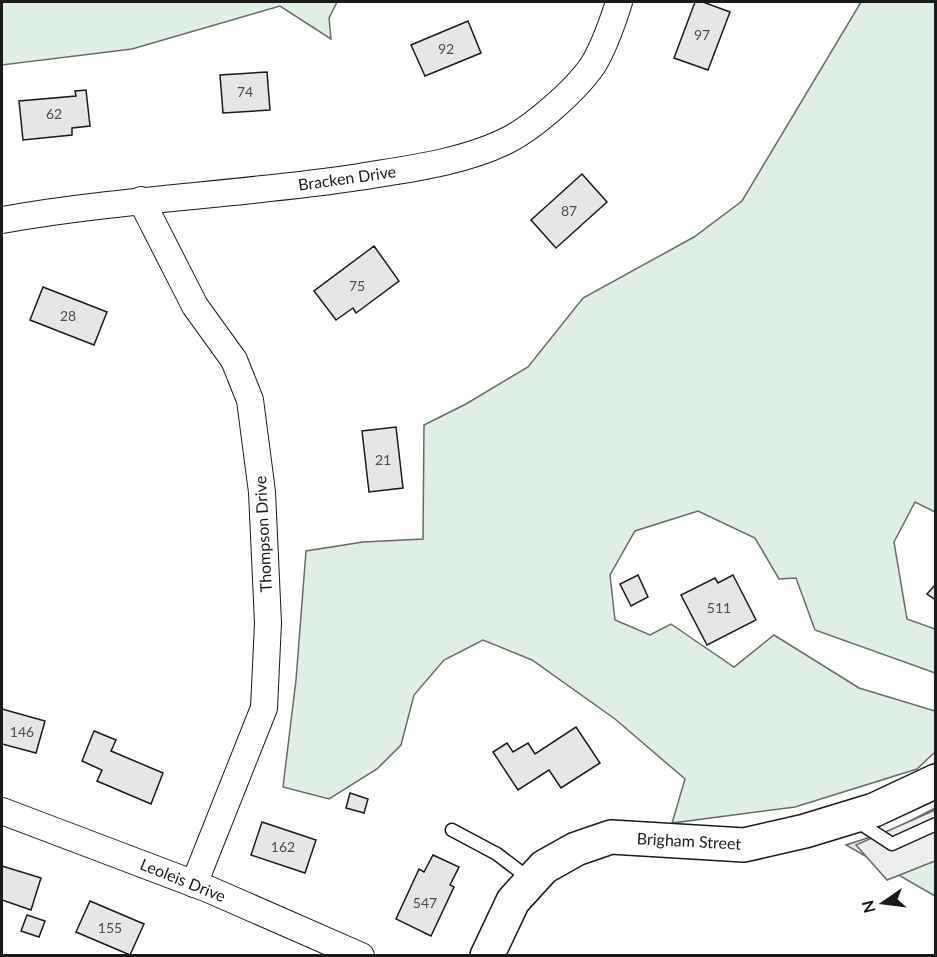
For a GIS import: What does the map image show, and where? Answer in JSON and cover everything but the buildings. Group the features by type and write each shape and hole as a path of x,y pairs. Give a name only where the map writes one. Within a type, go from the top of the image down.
{"street":[{"name":"Bracken Drive","path":"2,220 141,200 314,183 460,158 504,142 538,122 593,64 619,2"},
{"name":"Thompson Drive","path":"141,200 195,306 234,360 250,400 262,492 268,624 264,708 194,884"},
{"name":"Brigham Street","path":"487,956 513,901 544,867 576,849 611,837 744,845 874,810 936,781"},
{"name":"Leoleis Drive","path":"2,811 194,884 361,956"}],"lane":[{"path":"850,817 892,844 936,824"},
{"path":"452,830 498,855 532,880"}],"green space":[{"path":"2,2 337,2 329,18 331,39 280,6 132,49 2,65"},
{"path":"861,2 935,2 935,512 915,502 894,542 907,619 935,629 935,673 815,630 796,578 779,579 755,538 698,511 635,531 610,575 615,620 650,635 671,624 734,667 774,635 859,688 935,711 935,752 917,769 795,807 672,823 685,779 615,719 532,660 483,640 444,660 414,695 401,745 377,769 329,799 283,787 296,680 306,551 363,542 423,539 424,425 466,404 528,367 583,298 694,237 742,201"},
{"path":"935,808 935,896 846,845 895,829"}],"shaded area":[{"path":"935,810 935,861 887,880 856,845"}]}
